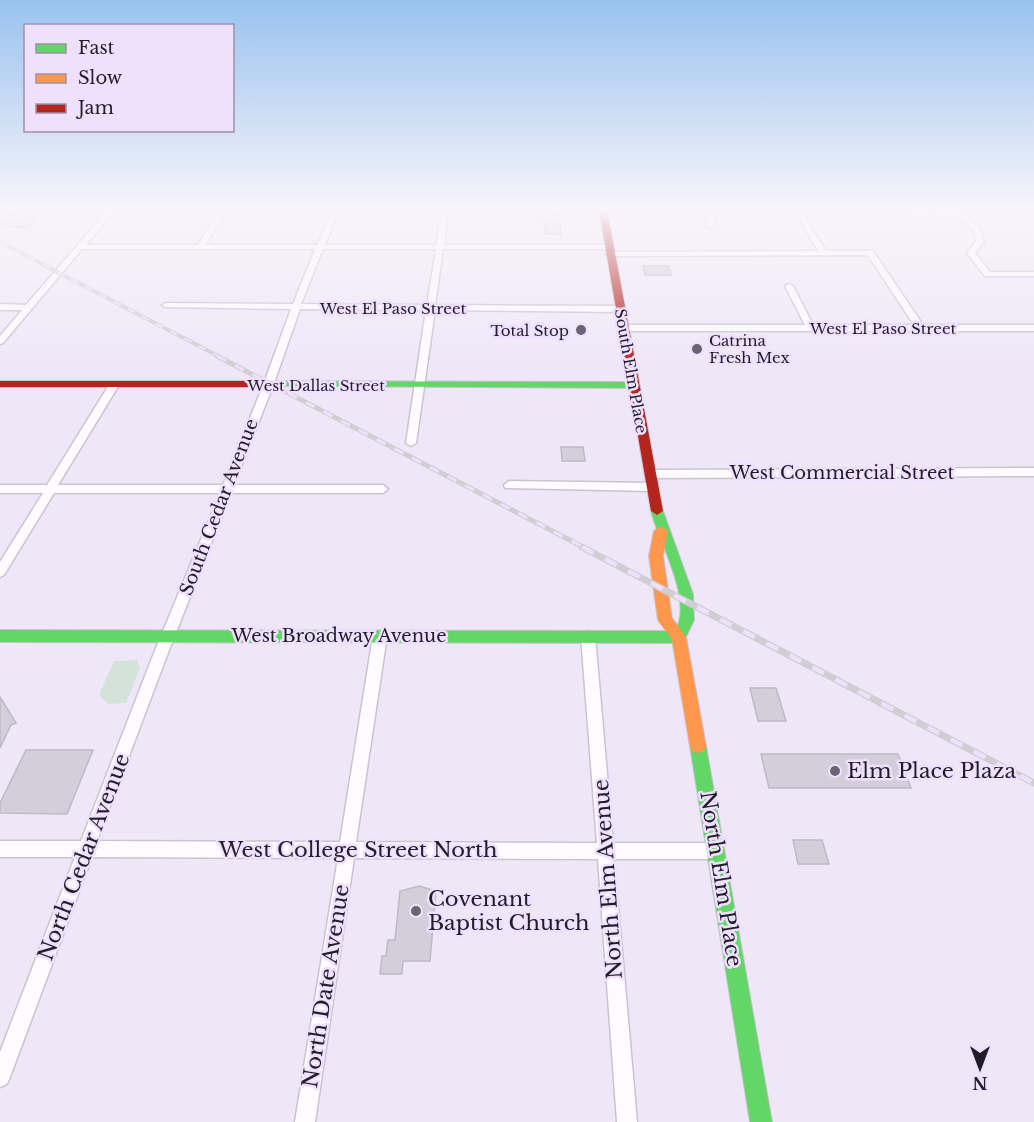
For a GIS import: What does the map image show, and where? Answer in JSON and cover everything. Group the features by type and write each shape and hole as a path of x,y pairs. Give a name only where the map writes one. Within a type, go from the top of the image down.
{"street":[{"path":"0,341 68,262"},
{"name":"South Cedar Avenue","path":"168,637 314,262"},
{"path":"411,442 437,262"},
{"name":"South Elm Place","path":"612,262 661,531 676,565 684,600 687,620 679,637 665,620 656,556 661,531"},
{"path":"876,262 920,327"},
{"path":"979,262 988,274 1034,274"},
{"path":"789,286 810,327"},
{"name":"West El Paso Street","path":"166,305 620,309"},
{"path":"0,307 29,308"},
{"name":"West El Paso Street","path":"624,328 1034,327"},
{"name":"West Dallas Street","path":"0,384 633,385"},
{"path":"0,572 114,384"},
{"name":"West Commercial Street","path":"509,485 1034,472"},
{"path":"0,489 383,489"},
{"name":"West Broadway Avenue","path":"0,636 679,637"},
{"name":"North Date Avenue","path":"305,1122 380,636"},
{"name":"North Elm Avenue","path":"588,636 627,1122"},
{"name":"North Cedar Avenue","path":"0,1077 168,637"},
{"name":"North Elm Place","path":"679,637 761,1122"},
{"name":"West College Street North","path":"0,849 717,851"}],"shaded area":[{"path":"137,660 140,668 126,703 108,704 99,695 114,661"}],"building":[{"path":"643,266 669,266 671,275 645,275"},
{"path":"561,447 583,447 585,461 562,461"},
{"path":"750,688 776,688 786,721 758,721"},
{"path":"0,697 16,723 11,725 0,748"},
{"path":"26,750 93,750 67,814 0,813 0,803"},
{"name":"Elm Place Plaza","path":"761,754 898,754 911,788 769,788"},
{"path":"793,840 822,840 829,864 798,864"},
{"name":"Covenant Baptist Church","path":"419,886 436,891 430,961 403,961 402,974 380,974 382,956 386,956 388,940 395,940 400,891"}],"railway":[{"path":"39,262 220,357"},
{"path":"217,356 585,548"},
{"path":"582,547 1034,783"}],"traffic: fast":[{"path":"275,384 633,385"},
{"path":"657,511 686,594 687,620 679,637"},
{"path":"0,636 679,637"},
{"path":"698,746 761,1122"}],"traffic: slow":[{"path":"661,531 656,556 665,620 679,637 698,746"}],"traffic: jam":[{"path":"612,262 657,511"},
{"path":"0,384 275,384"}],"place":[{"name":"Total Stop","path":"581,330"},
{"name":"Catrina Fresh Mex","path":"697,349"},
{"name":"Elm Place Plaza","path":"835,771"},
{"name":"Covenant Baptist Church","path":"416,911"}]}
